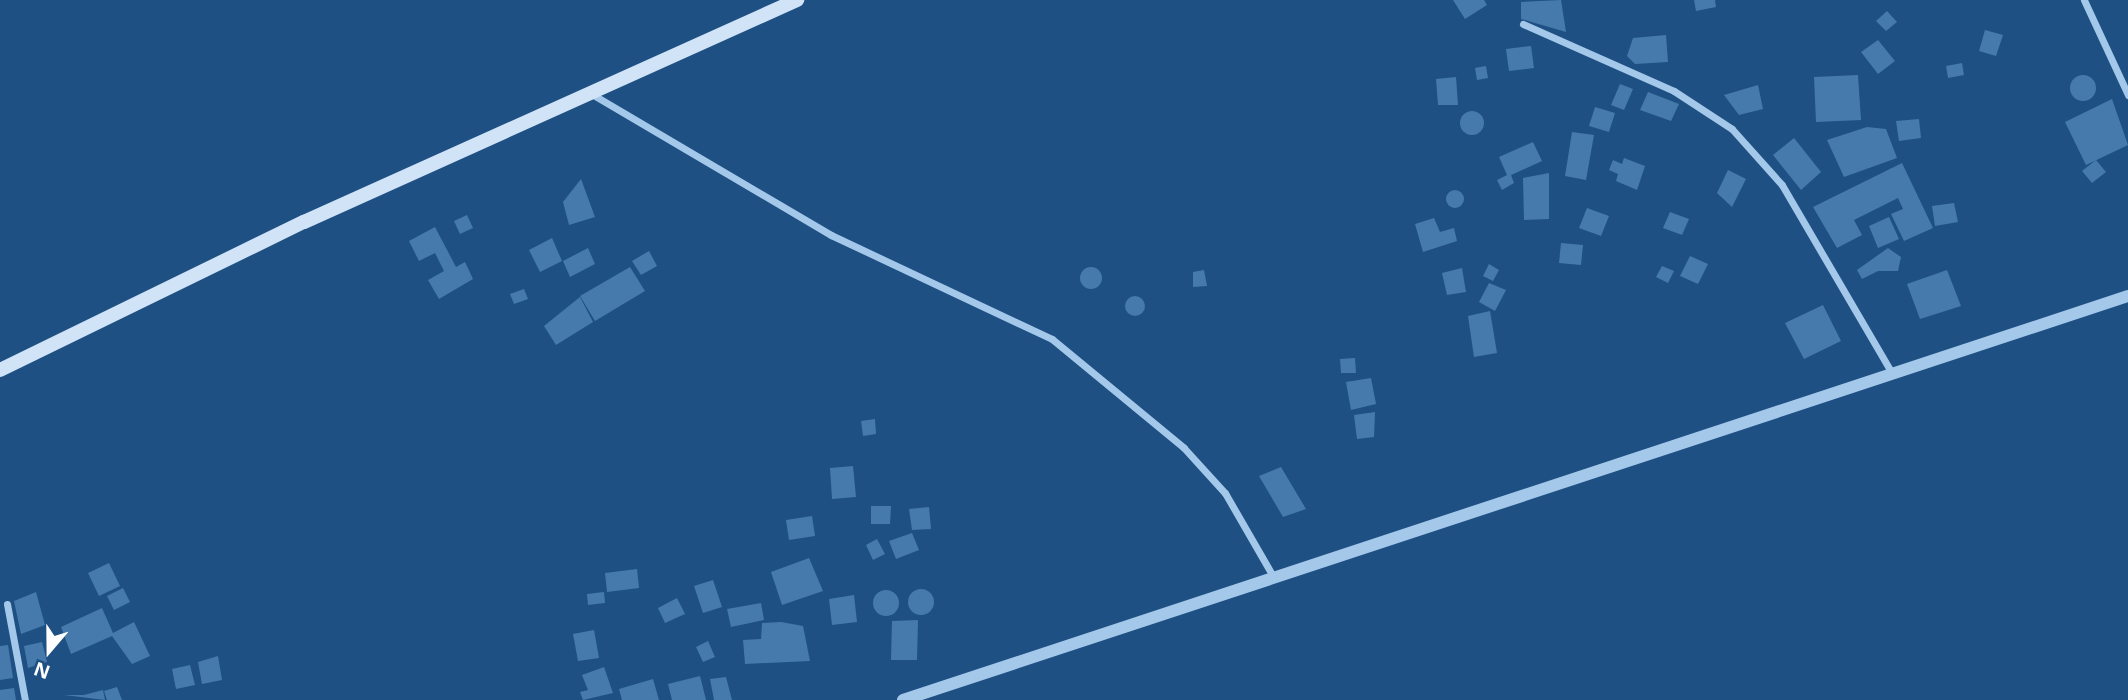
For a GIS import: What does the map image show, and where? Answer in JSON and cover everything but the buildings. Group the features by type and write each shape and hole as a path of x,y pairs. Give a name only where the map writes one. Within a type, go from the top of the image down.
{"main road":[{"path":"0,370 304,222 797,0"}],"street":[{"path":"2084,0 2128,95"},
{"path":"1523,24 1674,91 1732,129 1782,185 1890,370"},
{"path":"590,93 831,234 1052,339 1184,448 1225,493 1273,576"},
{"path":"903,700 1890,370 2128,296"},
{"path":"7,604 25,700"}]}
